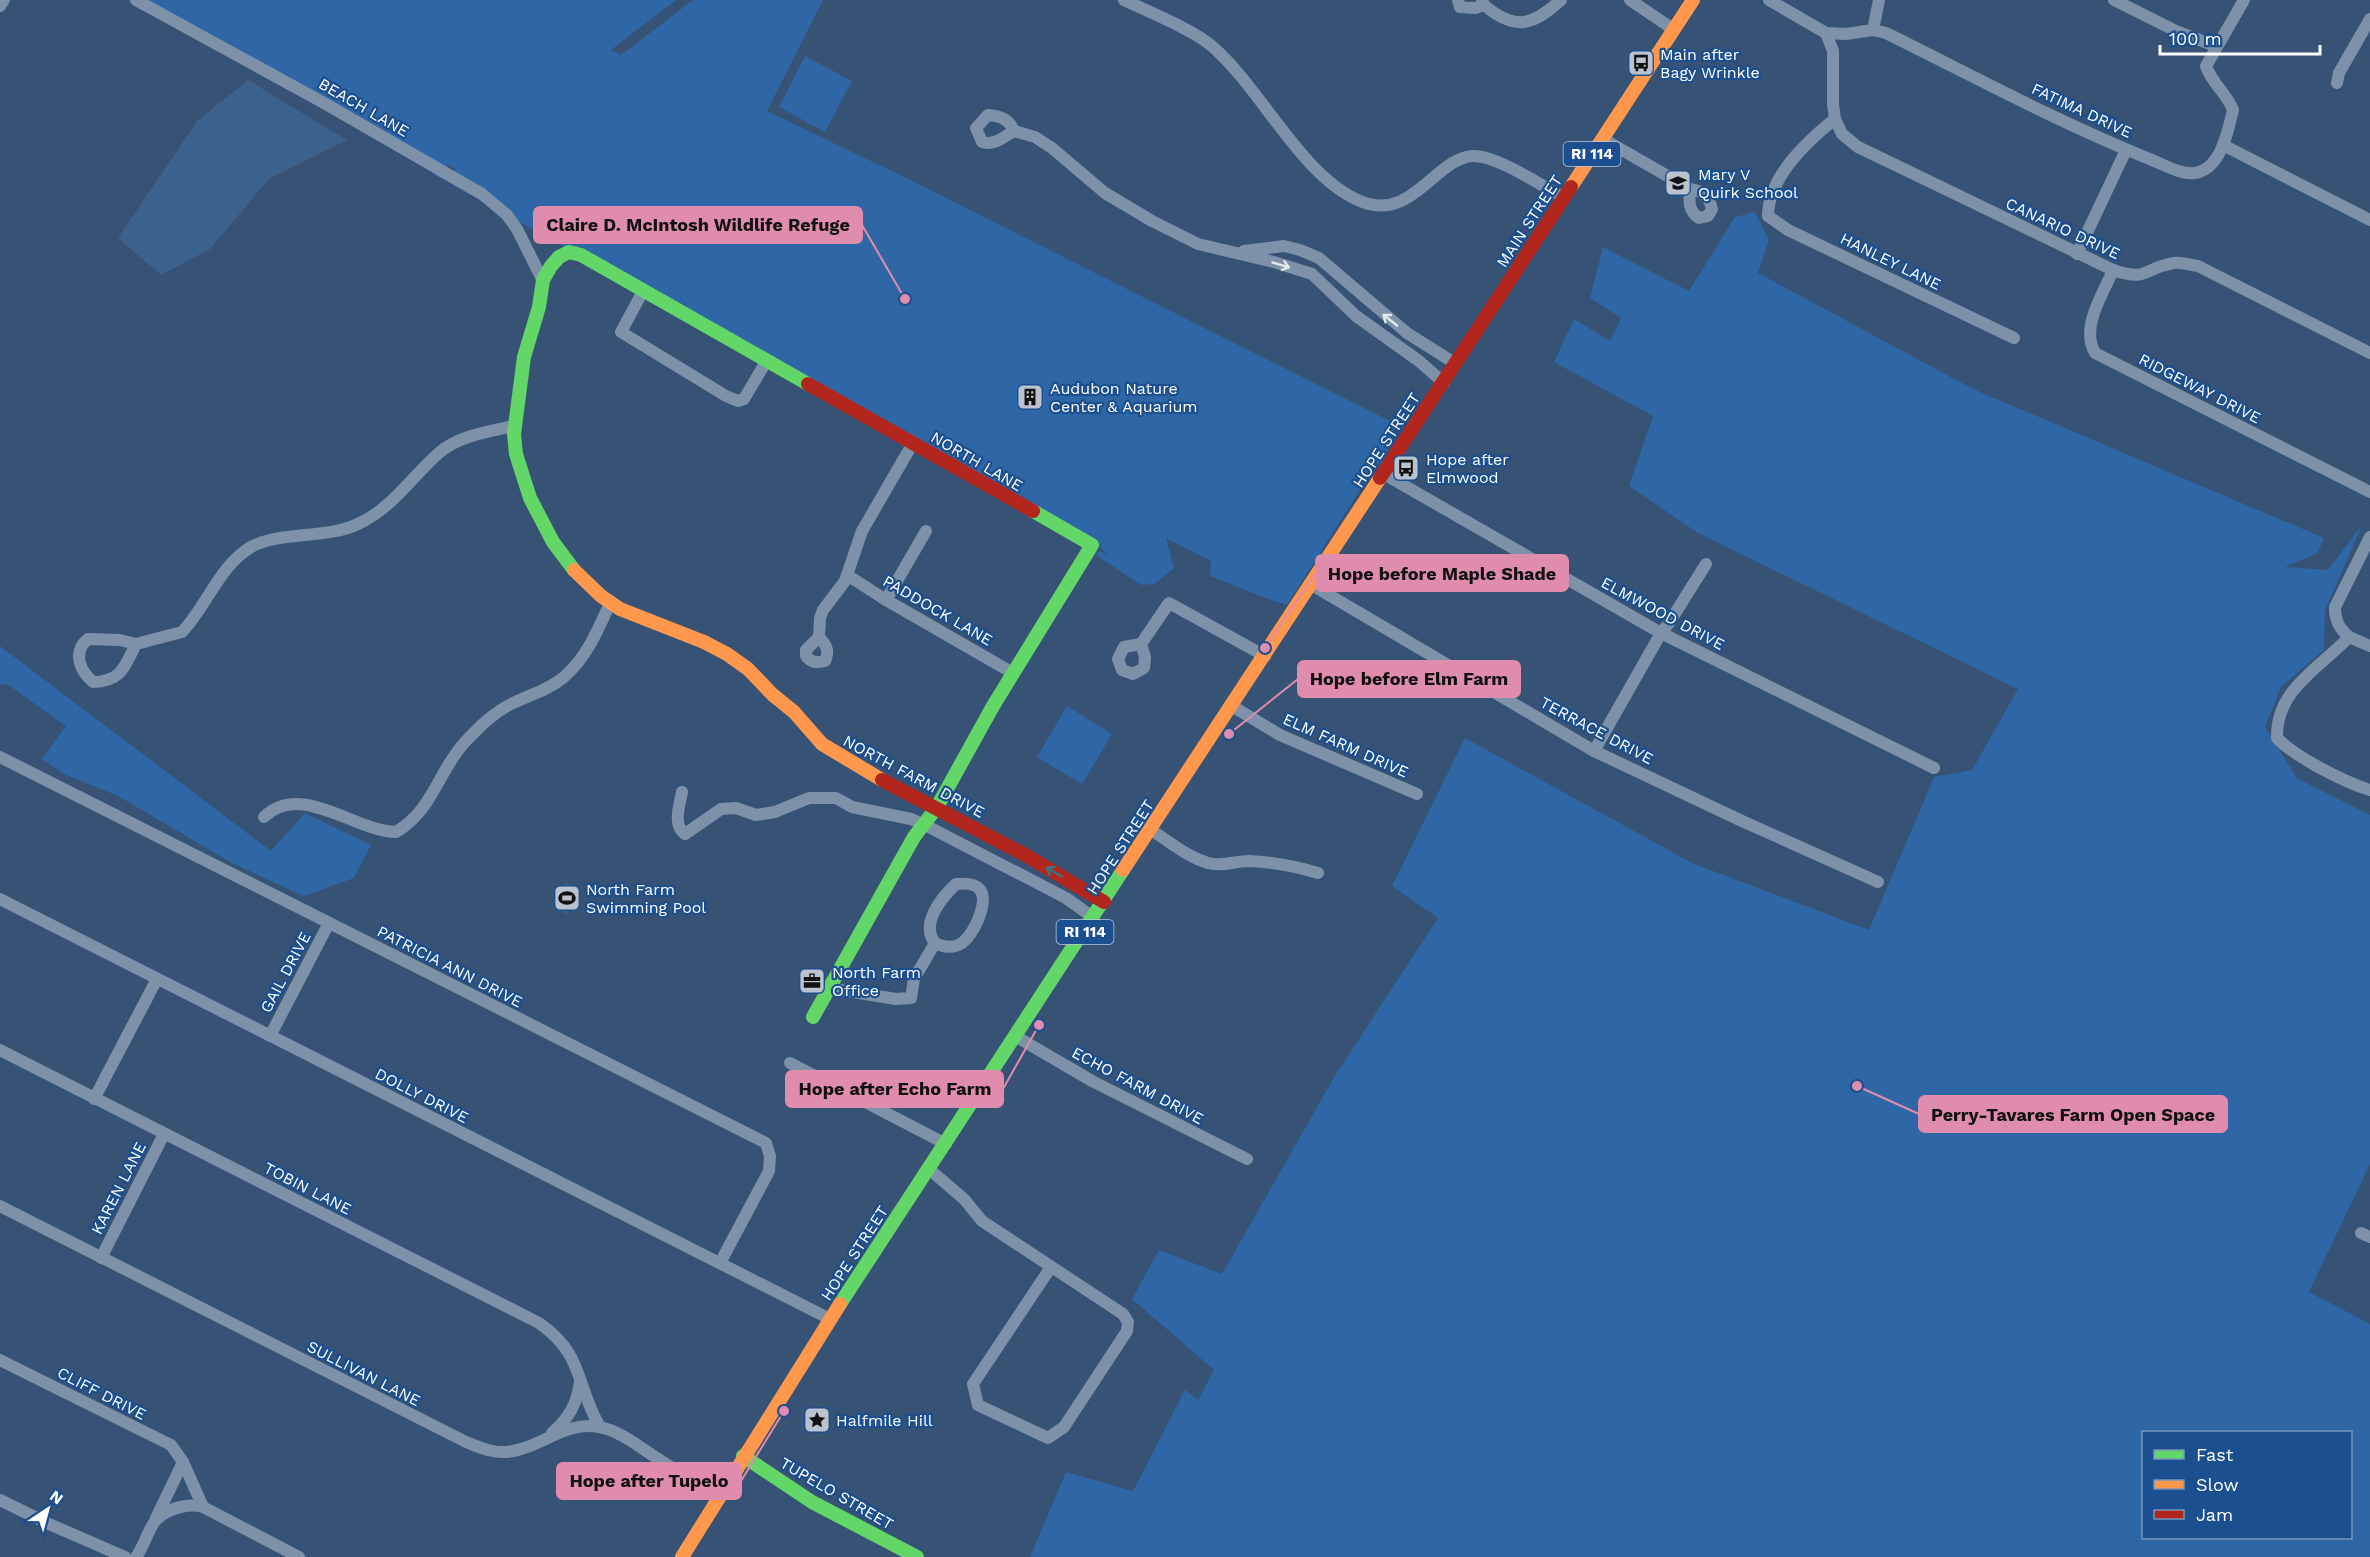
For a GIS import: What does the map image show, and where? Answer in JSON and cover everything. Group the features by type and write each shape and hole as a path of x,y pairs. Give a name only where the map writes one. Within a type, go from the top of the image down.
{"street":[{"path":"0,6 4,0"},
{"name":"BEACH LANE","path":"136,0 324,103 482,194 507,215 517,229 543,279"},
{"path":"1124,0 1211,45 1248,84 1307,160 1325,179 1343,193 1361,202 1378,206 1412,196 1456,162 1472,156 1487,158 1506,166 1564,198"},
{"path":"1458,0 1460,7 1470,9 1483,2 1516,22 1527,23 1539,18 1561,0"},
{"name":"MAIN STREET","path":"1492,309 1693,0"},
{"path":"1769,0 1826,33 1833,51 1835,119"},
{"path":"1873,30 1879,0"},
{"path":"2114,0 2178,32 2216,46"},
{"path":"2244,0 2206,66 2210,79 2222,90 2233,110 2223,145 2370,220"},
{"path":"1632,1 1674,30"},
{"path":"2337,83 2339,73 2370,19"},
{"name":"FATIMA DRIVE","path":"1826,33 1846,34 1873,30 1886,33 2126,150 2184,172 2196,173 2212,161 2223,145"},
{"name":"HANLEY LANE","path":"1835,119 1798,151 1768,204 1768,216 1788,230 2014,338"},
{"name":"CANARIO DRIVE","path":"1835,119 1842,134 1877,158 2113,270 2130,276 2144,275 2161,266 2177,262 2198,266 2370,353"},
{"path":"1014,131 1035,137 1052,147 1105,193 1198,244 1312,274 1356,316 1444,383"},
{"path":"1602,139 1690,189"},
{"path":"2077,254 2126,150"},
{"path":"1224,250 1258,251 1284,246 1300,250 1329,265 1414,338 1456,364"},
{"name":"NORTH FARM DRIVE","path":"581,255 574,251 566,251 558,256 543,279 539,306 525,352 513,426 515,453 537,517 571,568 610,603 704,642 727,654 748,669 773,695 794,712 822,744 855,765 1027,856 1104,902"},
{"name":"NORTH LANE","path":"581,255 1092,545 1013,673 937,807 914,837 813,1017"},
{"path":"1319,280 1329,265"},
{"name":"RIDGEWAY DRIVE","path":"2113,270 2089,331 2089,343 2095,353 2370,492"},
{"path":"643,291 621,332 726,396 738,401 744,399 767,360"},
{"path":"1356,316 1366,299"},
{"name":"HOPE STREET","path":"681,1557 830,1319 1492,309"},
{"path":"1404,351 1414,338"},
{"path":"136,644 125,666 110,681 93,682 84,674 79,663 82,644 88,639 120,640 136,644 182,632 229,566 252,547 264,542 332,532 357,525 398,497 428,463 455,443 467,436 513,426"},
{"path":"819,637 819,622 823,610 845,581 862,531 914,444"},
{"name":"ELMWOOD DRIVE","path":"1384,474 1661,633 1934,768"},
{"path":"886,600 926,531"},
{"path":"2370,537 2335,607 2335,617 2340,628 2349,637 2370,646"},
{"path":"1594,751 1661,633 1706,564"},
{"name":"PADDOCK LANE","path":"847,575 1013,673"},
{"name":"TERRACE DRIVE","path":"1312,585 1594,751 1878,882"},
{"path":"264,817 272,809 281,806 302,805 318,808 371,828 391,832 402,828 425,806 459,750 488,718 509,705 546,689 573,668 593,641 610,603"},
{"path":"1141,644 1169,603 1265,656"},
{"path":"2349,637 2290,691 2279,714 2277,738 2296,755 2370,790"},
{"name":"ELM FARM DRIVE","path":"1232,706 1280,735 1417,794"},
{"name":"PATRICIA ANN DRIVE","path":"0,757 766,1143 770,1156 769,1172 720,1263"},
{"path":"682,792 678,823 685,834 721,809 736,808 756,815 775,812 809,798 836,798 852,807 910,819 1066,898 1094,918"},
{"path":"1151,830 1206,863 1223,866 1246,861 1289,864 1318,873"},
{"path":"968,883 978,888 984,896 984,904 969,937 961,944 946,948 935,943 930,937 929,928 946,893 956,885 968,883"},
{"name":"DOLLY DRIVE","path":"0,899 830,1319"},
{"name":"GAIL DRIVE","path":"270,1036 329,923"},
{"path":"828,988 896,999 910,998 914,979 935,943"},
{"path":"94,1099 157,979"},
{"name":"ECHO FARM DRIVE","path":"1015,1036 1092,1081 1247,1160"},
{"name":"TOBIN LANE","path":"0,1050 539,1323 567,1349 580,1378 586,1399 600,1427"},
{"path":"790,1063 946,1144"},
{"name":"KAREN LANE","path":"101,1258 164,1134"},
{"path":"929,1168 964,1198 982,1221 1124,1314 1128,1322 1127,1331 1064,1427 1048,1438 978,1405 973,1384 1051,1267"},
{"name":"SULLIVAN LANE","path":"0,1206 466,1442 485,1449 505,1452 524,1448 577,1427 600,1427 636,1444 718,1497"},
{"name":"CLIFF DRIVE","path":"0,1360 175,1448 203,1507"},
{"path":"547,1438 568,1417 579,1392 580,1378"},
{"name":"TUPELO STREET","path":"743,1456 812,1502 910,1555"},
{"path":"136,1557 183,1462"},
{"path":"0,1500 125,1557"},
{"path":"156,1519 180,1507 194,1505 203,1507 283,1553 299,1557"}],"shaded area":[{"path":"146,0 676,0 611,50 621,55 693,0 823,0 767,111 898,174 1397,425 1381,464 1373,463 1366,473 1369,476 1287,605 1210,576 1211,561 1166,538 1174,568 1155,584 1141,585 1096,555 1099,551 1109,556 1099,546 1099,543 433,174 456,170 448,165 439,172"},
{"path":"805,56 852,81 825,132 779,107"},
{"path":"248,80 347,140 269,179 210,249 161,275 118,238 197,121"},
{"path":"1755,212 1769,240 1758,273 1973,389 2324,538 2318,553 2285,567 2328,570 2362,525 2325,611 2324,650 2281,687 2265,727 2297,778 2370,815 2370,1164 2309,1292 2370,1324 2370,1557 1030,1557 1066,1472 1133,1491 1185,1390 1198,1400 1214,1370 1132,1299 1159,1250 1222,1274 1336,1074 1438,918 1392,886 1465,738 1692,863 1869,930 1934,777 1972,770 2018,689 1698,533 1629,486 1653,416 1554,362 1574,319 1610,341 1621,318 1590,298 1603,247 1689,291 1735,217"},
{"path":"0,646 271,851 305,813 371,845 354,878 304,896 234,864 118,796 64,774 42,759 66,726 7,684 0,685"},
{"path":"1067,706 1112,734 1082,784 1037,757"},
{"name":"North Farm Swimming Pool","path":"566,882 580,889 567,914 553,908"}],"traffic: fast":[{"path":"574,570 553,542 530,498 516,454 514,434 524,357 539,307 543,280 559,257 569,252 581,255 808,384"},
{"path":"813,1017 914,837 937,807 993,706 1092,545 1033,511"},
{"path":"840,1304 1123,870"},
{"path":"743,1456 812,1502 917,1557"}],"traffic: slow":[{"path":"1571,187 1693,0"},
{"path":"1123,870 1380,478"},
{"path":"574,570 601,596 620,609 704,642 727,654 748,669 773,695 794,712 822,744 882,780"},
{"path":"682,1557 840,1304"}],"traffic: jam":[{"path":"1380,478 1571,187"},
{"path":"808,384 1033,511"},
{"path":"882,780 1027,856 1104,902"}],"place":[{"name":"Main after Bagy Wrinkle","path":"1641,63"},
{"name":"Mary V Quirk School","path":"1678,183"},
{"name":"Claire D. McIntosh Wildlife Refuge","path":"905,299"},
{"name":"Audubon Nature Center & Aquarium","path":"1030,397"},
{"name":"Hope after Elmwood","path":"1406,468"},
{"name":"Hope before Maple Shade","path":"1265,648"},
{"name":"Hope before Elm Farm","path":"1229,734"},
{"name":"North Farm Swimming Pool","path":"567,898"},
{"name":"North Farm Office","path":"812,981"},
{"name":"Hope after Echo Farm","path":"1039,1025"},
{"name":"Perry-Tavares Farm Open Space","path":"1857,1086"},
{"name":"Hope after Tupelo","path":"784,1411"},
{"name":"Halfmile Hill","path":"817,1420"}]}
